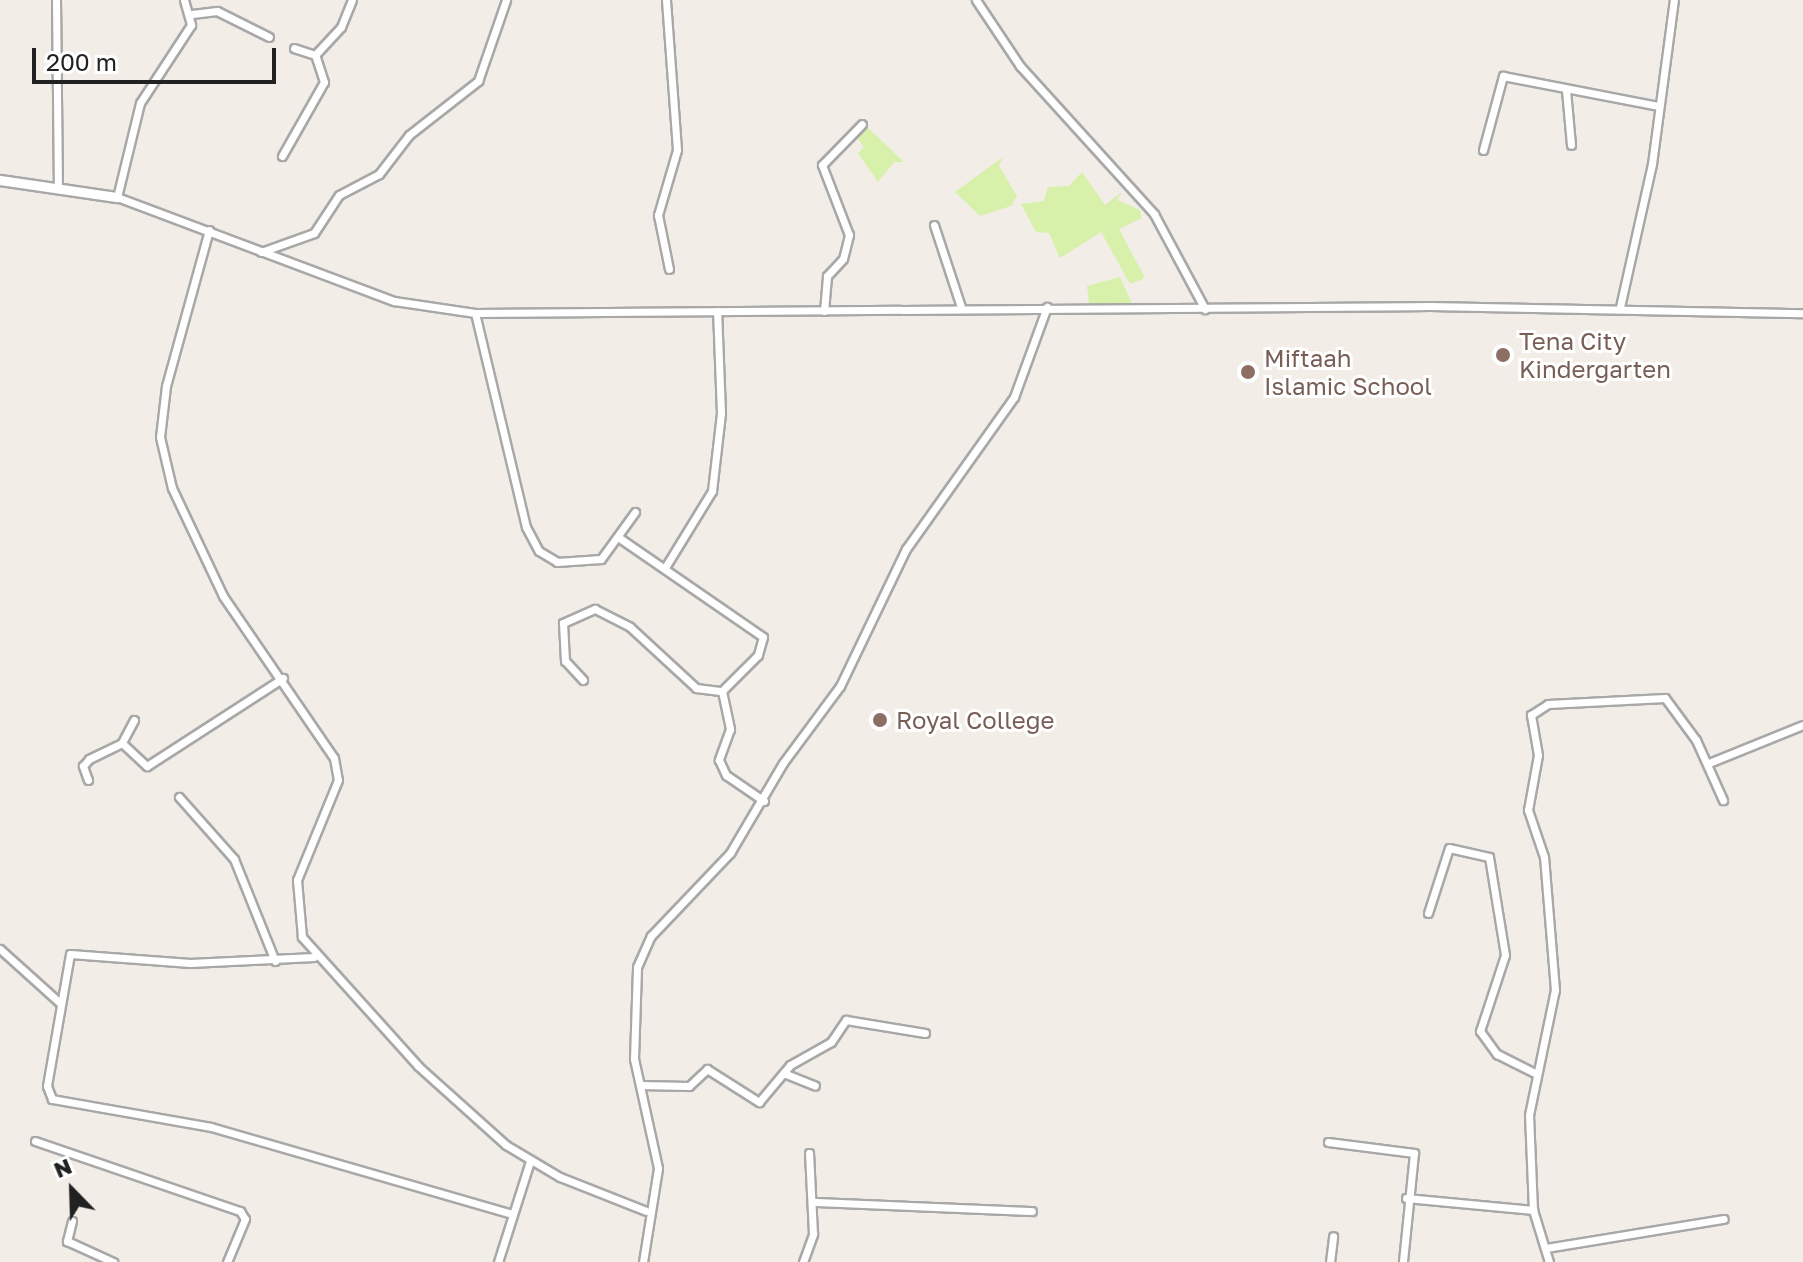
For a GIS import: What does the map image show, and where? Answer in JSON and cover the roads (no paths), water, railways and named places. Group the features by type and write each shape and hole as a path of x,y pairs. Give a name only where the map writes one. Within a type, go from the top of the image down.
{"street":[{"path":"56,0 58,183"},
{"path":"184,0 192,14"},
{"path":"315,55 341,27 352,0"},
{"path":"261,252 314,233 339,195 379,174 409,135 478,81 506,0"},
{"path":"666,0 677,150 658,215 669,269"},
{"path":"976,0 1020,66 1154,214 1205,309"},
{"path":"1620,307 1659,106 1674,0"},
{"path":"192,14 217,11 269,37"},
{"path":"117,197 140,103 192,14"},
{"path":"294,48 315,55"},
{"path":"282,156 324,82 315,55"},
{"path":"1483,150 1500,77 1659,106"},
{"path":"1566,90 1571,145"},
{"path":"824,311 827,276 843,259 849,235 822,165 862,124"},
{"path":"0,180 58,183 117,197 209,230 355,290 475,313 961,307 1620,307 1803,313"},
{"path":"934,225 961,307"},
{"path":"209,230 160,411 160,437 172,488 223,596 316,724 337,770 297,880 298,917 314,957 465,1111 530,1161 646,1211"},
{"path":"643,1262 646,1211 658,1168 640,1085 637,967 651,936 730,853 840,686 914,537 1014,397 1047,307"},
{"path":"666,566 712,491 721,413 717,311"},
{"path":"475,313 531,541 548,560 593,562 618,537 635,512"},
{"path":"618,537 666,566 763,637 758,655 722,691"},
{"path":"583,680 565,661 563,623 595,609 630,627 696,688 722,691"},
{"path":"122,743 147,766 283,678"},
{"path":"722,691 730,729 719,760 726,775 764,801"},
{"path":"1549,1262 1533,1210 1529,1115 1535,1073 1555,990 1544,857 1528,810 1538,755 1531,715 1548,704 1665,698 1709,763 1723,800"},
{"path":"88,780 83,766 89,759 122,743 134,720"},
{"path":"1709,763 1803,725"},
{"path":"179,797 234,859 275,961"},
{"path":"1428,913 1449,848 1489,857 1506,933 1503,968 1480,1031 1497,1054 1535,1073"},
{"path":"0,949 61,1004"},
{"path":"314,957 190,963 80,951 70,954 47,1086 52,1099 211,1127 512,1214"},
{"path":"640,1085 689,1086 707,1069 759,1102 786,1074 831,1042 846,1020 925,1033"},
{"path":"786,1074 815,1086"},
{"path":"35,1141 240,1211 245,1219 227,1262"},
{"path":"1328,1142 1412,1151 1403,1262"},
{"path":"803,1262 814,1202 809,1153"},
{"path":"498,1262 530,1161"},
{"path":"1406,1198 1533,1210"},
{"path":"814,1202 1032,1211"},
{"path":"1546,1248 1724,1219"},
{"path":"72,1221 67,1241 113,1262"},
{"path":"1330,1262 1333,1236"}],"place":[{"name":"Tena City Kindergarten","path":"1503,355"},
{"name":"Miftaah Islamic School","path":"1248,372"},
{"name":"Royal College","path":"880,720"}]}
